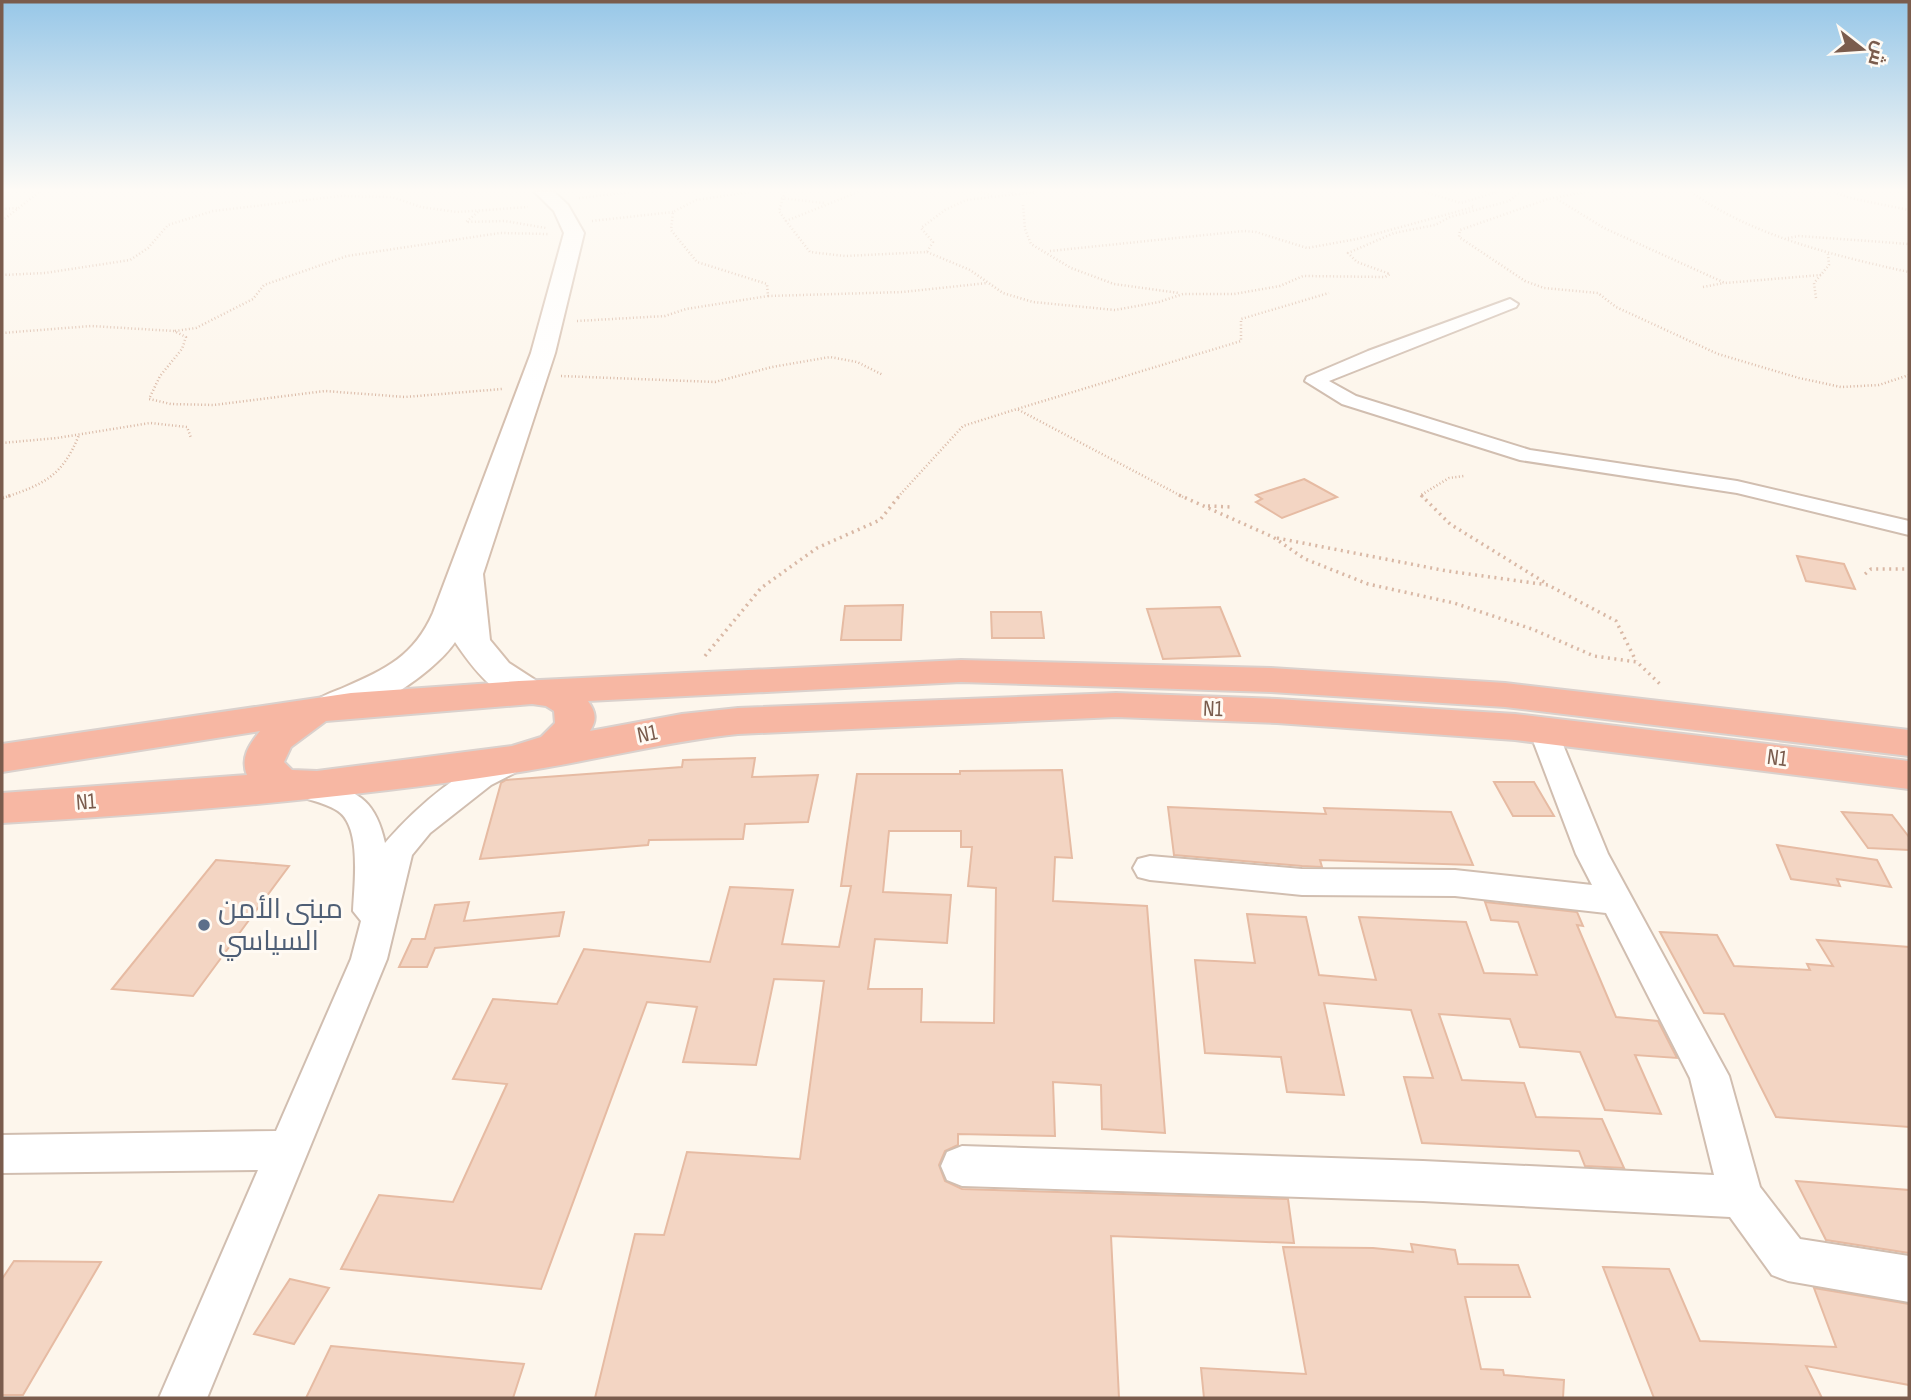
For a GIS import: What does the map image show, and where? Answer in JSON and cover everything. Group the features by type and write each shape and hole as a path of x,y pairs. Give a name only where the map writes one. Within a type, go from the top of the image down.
{"highway":[{"name":"N1","path":"2,758 328,709 529,693 961,671 1271,680 1477,693 1909,743"},
{"path":"516,759 555,746 568,735 575,723 575,711 568,702 555,695 529,693"},
{"name":"N1","path":"2,808 296,786 516,759 682,727 737,721 1116,705 1277,711 1543,730 1909,775"},
{"path":"296,786 277,781 266,772 262,760 267,746 294,722 328,709"}],"street":[{"path":"328,709 388,680 434,647 466,574 536,374 551,323 556,257"},
{"path":"1510,304 1374,355 1314,381 1349,400 1527,456 1737,487 1909,528"},
{"path":"466,574 472,641 496,671 529,693"},
{"path":"1543,730 1592,854 1709,1076 1741,1197 1788,1259 1909,1279"},
{"path":"183,1398 369,959 397,850 419,825 447,803 480,778 516,759"},
{"path":"296,786 329,795 353,806 363,824 372,851 369,959"},
{"path":"1150,868 1302,882 1455,883 1616,901"},
{"path":"2,1154 288,1150"},
{"path":"962,1166 1423,1181 1741,1197"}],"path":[{"path":"2,275 45,273 134,257"},
{"path":"2,332 91,326 174,331 196,328 253,299 264,285 346,257"},
{"path":"693,257 697,262 768,285 768,296"},
{"path":"940,257 970,270 1003,293 1033,302 1115,310 1159,302 1183,294"},
{"path":"1054,257 1076,271 1105,281 1149,291 1183,294 1234,294 1280,286 1303,276 1385,277 1390,274 1361,265 1351,257"},
{"path":"1491,257 1535,286 1578,288 1609,296 1616,307 1718,354 1787,375 1841,387 1879,385 1909,375"},
{"path":"1669,257 1725,283"},
{"path":"1816,298 1814,283 1829,265 1828,257"},
{"path":"1843,257 1909,272"},
{"path":"1703,287 1821,275"},
{"path":"551,323 665,316 685,309 768,296 903,292 989,283"},
{"path":"678,685 761,588 817,548 880,520 911,480 963,426 1241,341 1241,319 1329,293"},
{"path":"174,331 186,337 182,349 160,376 149,399 169,405 220,405 328,391 379,397 418,397 476,389 517,390 527,399"},
{"path":"536,374 715,382 772,367 830,357 858,362 883,375"},
{"path":"1017,409 1157,485 1273,537 1305,559 1368,584 1454,603 1532,629 1594,656 1637,662"},
{"path":"2,443 172,422 187,427 191,438"},
{"path":"2,498 46,484 71,458 79,435"},
{"path":"1464,476 1449,478 1421,495 1450,524 1548,585 1616,621 1637,662 1666,690 1659,712"},
{"path":"1203,505 1231,507"},
{"path":"1273,537 1447,572 1548,585"},
{"path":"1865,574 1871,569 1909,569"}],"building":[{"path":"1304,479 1337,497 1282,518 1256,502 1262,499 1256,495"},
{"path":"1797,556 1844,564 1855,589 1806,581"},
{"path":"903,605 901,640 841,640 845,606"},
{"path":"1220,607 1240,656 1163,659 1147,609"},
{"path":"991,612 1041,612 1044,638 992,638"},
{"path":"755,758 752,777 818,775 808,822 745,824 743,839 649,840 648,845 480,859 501,783 506,780 682,767 683,760"},
{"path":"1062,770 1072,858 1055,857 1053,901 1147,906 1165,1133 1102,1129 1101,1085 1053,1082 1055,1136 958,1134 958,1145 945,1151 939,1165 945,1181 962,1189 1288,1199 1294,1243 1111,1236 1119,1398 595,1398 635,1234 664,1235 687,1152 800,1159 824,981 774,979 756,1065 683,1062 697,1007 647,1002 541,1289 341,1269 379,1195 453,1202 507,1084 453,1079 493,999 557,1004 584,949 710,962 730,887 793,890 782,944 839,947 851,886 841,886 857,774 960,774 960,771","holes":["889,831 961,831 961,847 972,847 968,886 996,888 994,1023 921,1022 922,989 868,989 875,939 947,943 951,895 883,892"]},
{"path":"1494,782 1534,782 1554,816 1513,816"},
{"path":"1168,807 1326,814 1324,808 1451,812 1473,865 1320,860 1322,867 1174,855"},
{"path":"1842,812 1892,815 1909,837 1909,850 1868,848"},
{"path":"1777,845 1877,860 1891,887 1837,879 1840,886 1791,879"},
{"path":"216,860 289,866 193,996 112,989"},
{"path":"469,902 464,921 564,912 559,936 435,948 427,967 399,967 412,939 425,939 435,905"},
{"path":"1485,902 1577,912 1583,926 1577,925 1616,1017 1658,1021 1677,1058 1635,1055 1661,1114 1605,1110 1580,1052 1520,1047 1510,1019 1439,1014 1462,1080 1524,1083 1536,1117 1602,1119 1624,1168 1585,1166 1579,1151 1422,1143 1404,1077 1433,1078 1411,1010 1324,1003 1344,1095 1287,1092 1281,1057 1205,1053 1195,960 1255,963 1247,914 1306,917 1319,975 1376,980 1359,917 1466,922 1484,973 1537,975 1518,922 1491,920"},
{"path":"1660,932 1717,935 1734,966 1810,970 1807,964 1833,966 1817,940 1909,947 1909,1127 1776,1117 1724,1014 1704,1013"},
{"path":"1796,1181 1909,1190 1909,1253 1826,1240"},
{"path":"1411,1244 1455,1250 1458,1264 1518,1265 1530,1297 1465,1297 1481,1369 1503,1370 1504,1375 1564,1380 1563,1398 1204,1398 1201,1368 1306,1374 1283,1247 1373,1248 1413,1252"},
{"path":"14,1261 101,1262 23,1395 2,1395 2,1279"},
{"path":"1603,1267 1669,1269 1700,1341 1836,1347 1814,1288 1909,1304 1909,1385 1806,1366 1822,1398 1654,1398"},
{"path":"290,1279 329,1288 294,1344 254,1334"},
{"path":"331,1346 524,1364 513,1398 306,1398"}],"place":[{"name":"مبنى الأمن السياسي","path":"204,925"}]}
